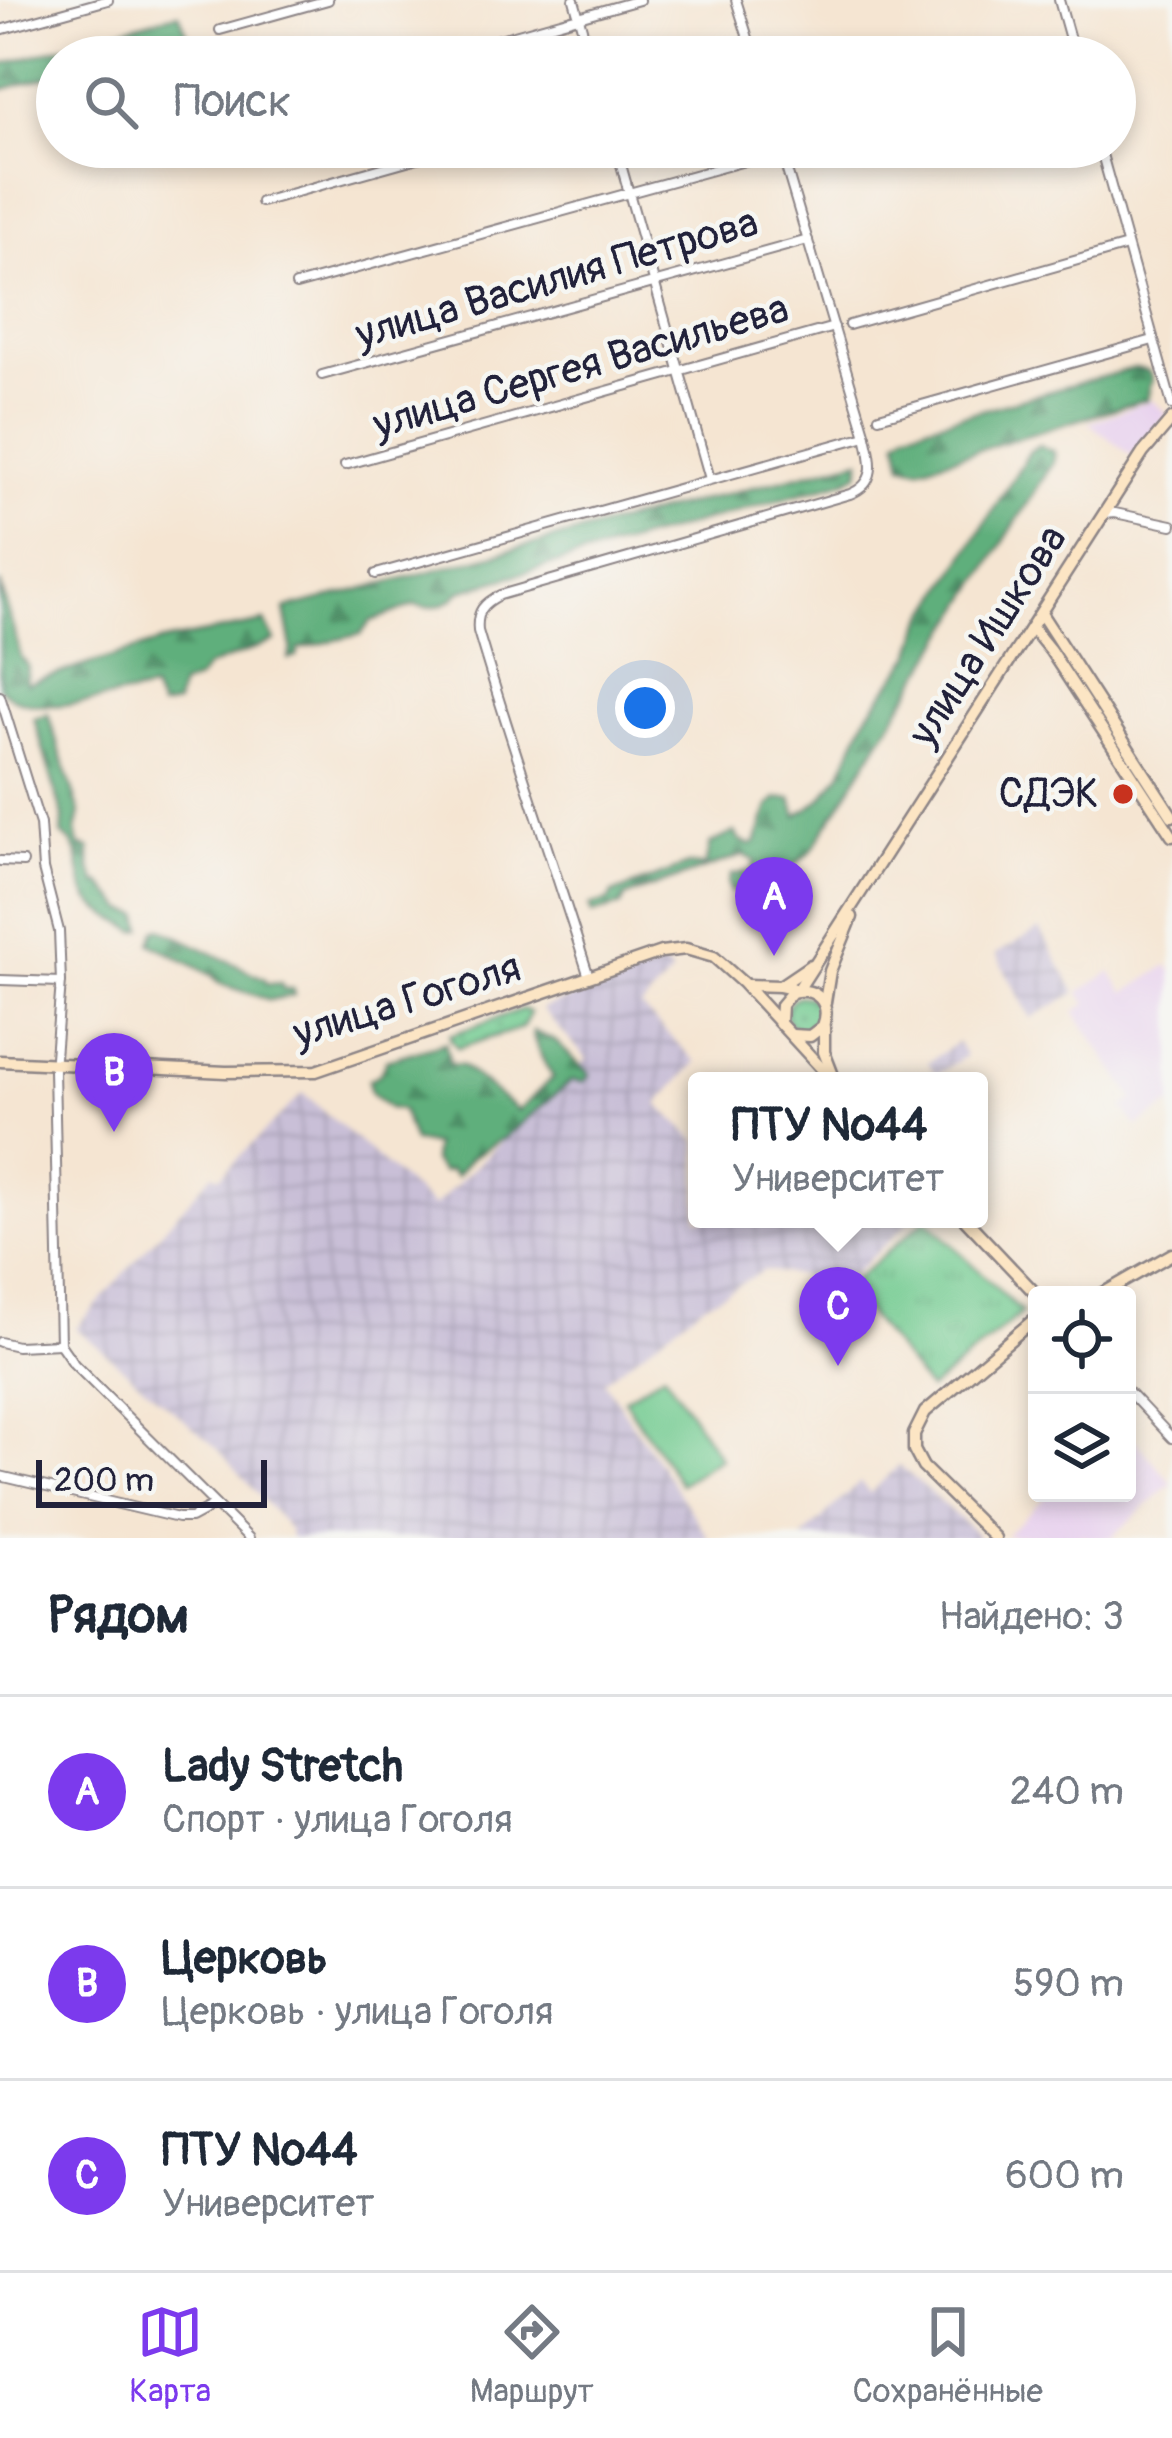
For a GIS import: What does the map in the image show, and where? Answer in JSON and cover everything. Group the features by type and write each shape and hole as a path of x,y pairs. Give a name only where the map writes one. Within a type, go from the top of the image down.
{"street":[{"path":"0,30 108,0"},
{"path":"220,30 328,0"},
{"path":"574,0 584,36"},
{"path":"511,36 639,0"},
{"path":"736,0 747,36"},
{"path":"1059,0 1069,36"},
{"path":"261,202 382,168"},
{"path":"622,168 710,478"},
{"path":"296,285 716,168"},
{"path":"589,977 478,631 482,605 500,595 862,489 873,468 866,436 786,168"},
{"path":"1106,168 1172,405"},
{"name":"улица Василия Петрова","path":"322,375 808,240"},
{"name":"улица Сергея Васильева","path":"848,325 1127,246"},
{"name":"улица Сергея Васильева","path":"345,465 834,327"},
{"path":"879,417 1153,340"},
{"name":"улица Ишкова","path":"798,990 1143,453 1172,419"},
{"path":"376,574 866,436"},
{"path":"1105,514 1172,525"},
{"path":"1042,615 1172,816"},
{"path":"1031,628 1051,650 1172,836"},
{"path":"0,696 3,719 40,824 43,869 59,931 55,1064 60,1344 74,1364 249,1538"},
{"path":"0,861 23,862"},
{"name":"улица Ишкова","path":"825,1005 830,971 864,891"},
{"name":"улица Гоголя","path":"0,1060 226,1072 316,1071 661,952 686,949 714,957 825,1072"},
{"path":"780,986 813,963"},
{"path":"0,980 61,982"},
{"name":"улица Гоголя","path":"743,983 798,990"},
{"path":"824,1023 810,1036 785,1030 781,1005 798,990 817,994 825,1005 824,1052 831,1072"},
{"path":"974,1228 1028,1286"},
{"path":"1116,1286 1172,1254"},
{"path":"995,1538 923,1468 914,1450 914,1435 926,1412 1028,1325"},
{"path":"0,1342 60,1344"},
{"path":"1131,1394 1172,1438"},
{"path":"0,1476 178,1518 191,1518 215,1505"}],"shaded area":[{"path":"1152,400 1167,414 1132,456 1089,423"},
{"path":"1040,929 1076,993 1031,1018 996,954"},
{"path":"663,964 672,973 641,1008 697,1062 658,1104 688,1132 688,1228 902,1228 844,1283 764,1270 698,1308 604,1381 709,1538 290,1538 289,1529 217,1448 76,1328 213,1173 219,1177 303,1093 433,1207 587,1059 541,1009"},
{"path":"1168,965 1172,972 1172,1104 1136,1127 1123,1107 1134,1099 1075,1012 1087,1004 1079,992 1111,972 1125,993"},
{"path":"957,1042 966,1056 941,1072 934,1072 928,1063"},
{"path":"1136,1441 1172,1483 1111,1538 1005,1536 1041,1502 1136,1502"},
{"path":"899,1465 978,1535 802,1538 860,1482 870,1493"}],"green space":[{"path":"179,13 188,36 100,36"},
{"path":"36,55 36,80 0,90 0,65"},
{"path":"1135,368 1148,371 1152,379 1147,399 919,468 903,464 898,439 908,430"},
{"path":"1039,445 1054,452 1054,461 810,853 768,886 746,884 731,892 731,875 752,871 755,861 744,855 641,891 625,898 621,906 592,914 589,906 608,901 612,894 688,865 705,866 710,844 735,832 739,840 756,843 769,806 777,799 792,798 797,816 821,799 841,773 866,717 912,655 923,622 1030,451"},
{"path":"861,459 859,473 844,481 460,591 440,605 415,605 371,621 361,634 299,649 297,657 289,659 292,648 285,609"},
{"path":"0,583 21,657 28,666 26,684 164,641 265,622 275,641 207,667 197,680 180,686 176,705 160,708 152,690 72,704 29,704 0,687"},
{"path":"48,714 80,813 79,845 90,849 90,868 97,884 125,910 140,915 143,929 136,931 108,915 87,896 75,849 62,835 63,817 34,718"},
{"path":"161,928 267,984 281,983 283,989 293,989 294,995 270,1000 218,983 151,943"},
{"path":"803,996 815,1001 820,1013 815,1025 803,1030 791,1025 786,1013 791,1001"},
{"path":"523,1009 530,1013 522,1028 458,1048 451,1040 450,1035"},
{"path":"533,1031 555,1041 590,1075 583,1082 572,1080 505,1137 470,1158 456,1176 450,1170 442,1172 432,1161 434,1145 413,1142 402,1110 389,1108 371,1093 368,1080 380,1074 386,1060 445,1043 450,1064 461,1065 518,1111 553,1077"},
{"path":"915,1228 935,1228 1022,1313 929,1390 846,1287"},
{"path":"664,1373 720,1458 680,1484 624,1399"}],"place":[{"name":"СДЭК","path":"1123,794"},
{"name":"Lady Stretch","path":"774,956"},
{"name":"Церковь","path":"114,1132"},
{"name":"ПТУ №44","path":"838,1366"}]}
